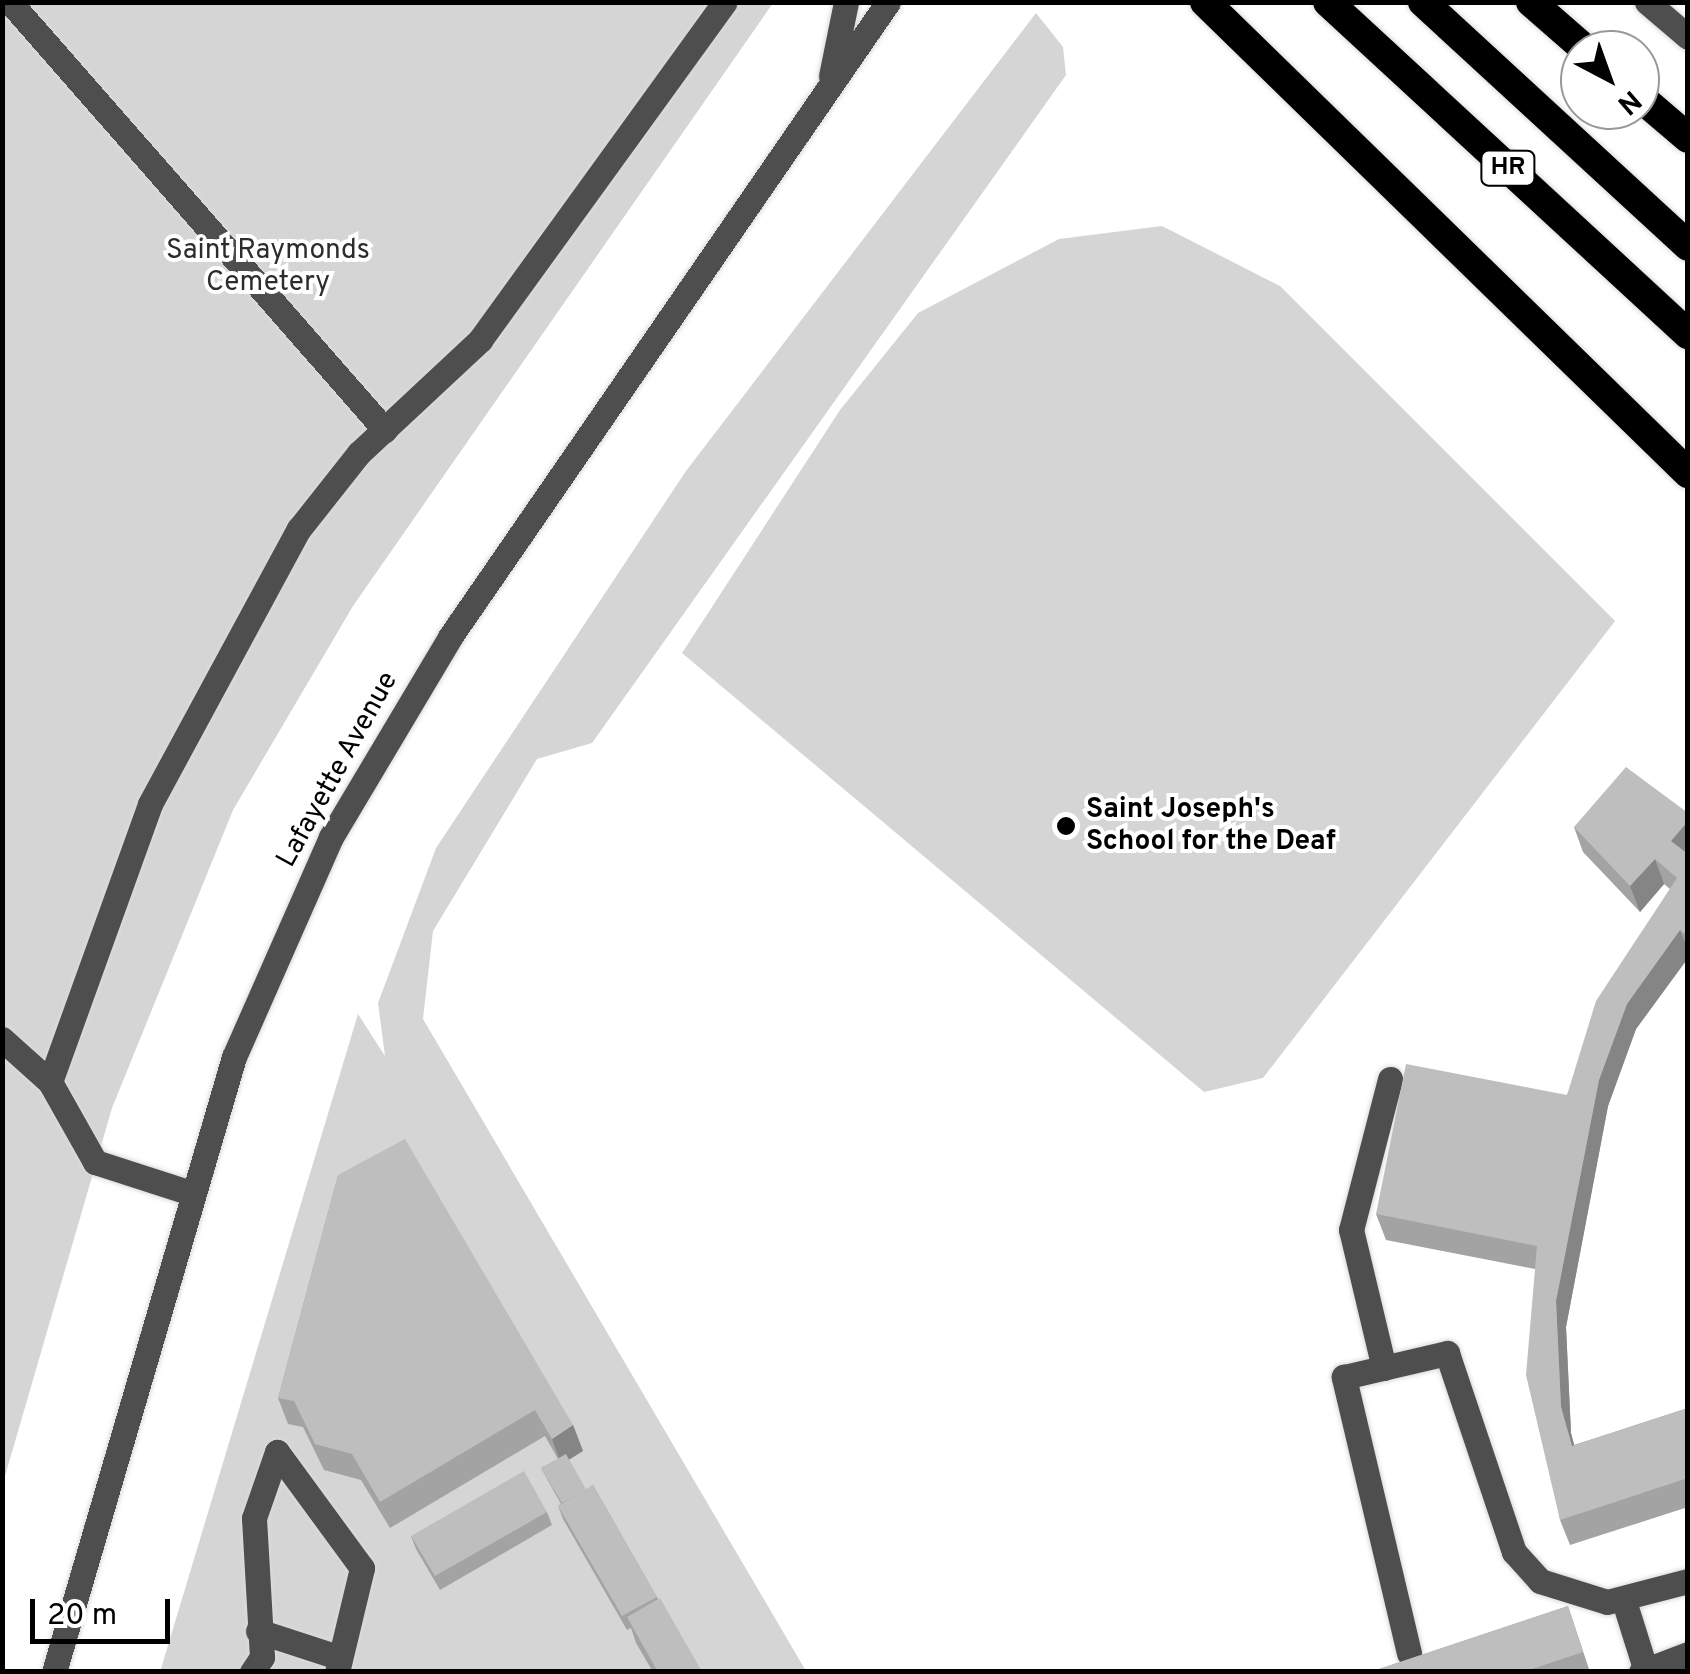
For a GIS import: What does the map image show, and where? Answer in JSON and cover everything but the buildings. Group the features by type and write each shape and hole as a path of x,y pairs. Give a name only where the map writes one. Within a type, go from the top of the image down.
{"highway":[{"path":"1205,2 1688,473"},
{"name":"HR","path":"1328,2 1688,334"},
{"path":"1423,2 1688,246"},
{"path":"1531,2 1563,30"},
{"path":"1660,114 1688,138"},
{"path":"1628,414 1688,496"}],"street":[{"path":"10,2 384,430"},
{"path":"50,1082 106,912 210,681 299,529 384,430 480,340 725,2"},
{"path":"823,101 846,2"},
{"name":"Lafayette Avenue","path":"58,1670 190,1193 278,946 388,733 888,2"},
{"path":"1647,2 1688,37"},
{"path":"2,1039 50,1082 96,1162 190,1193"},
{"path":"1384,1368 1352,1230 1390,1079"},
{"path":"1409,1653 1344,1378 1447,1353 1524,1567 1564,1590 1624,1601 1688,1581"},
{"path":"252,1672 262,1658 258,1631 254,1518 278,1452 362,1568 338,1664 258,1631"},
{"path":"1624,1601 1643,1670 1688,1654"}],"green space":[{"name":"Saint Raymonds Cemetery","path":"3,3 773,3 353,606 233,810 112,1108 3,1483"},
{"path":"1036,13 1063,47 1066,75 592,743 537,759 433,931 423,1019 806,1671 160,1672 358,1014 385,1056 378,1003 436,848 686,471"},
{"path":"1162,226 1280,286 1615,621 1263,1078 1204,1092 682,653 840,410 918,313 1059,239"}],"place":[{"name":"Saint Joseph's School for the Deaf","path":"1066,826"}]}
